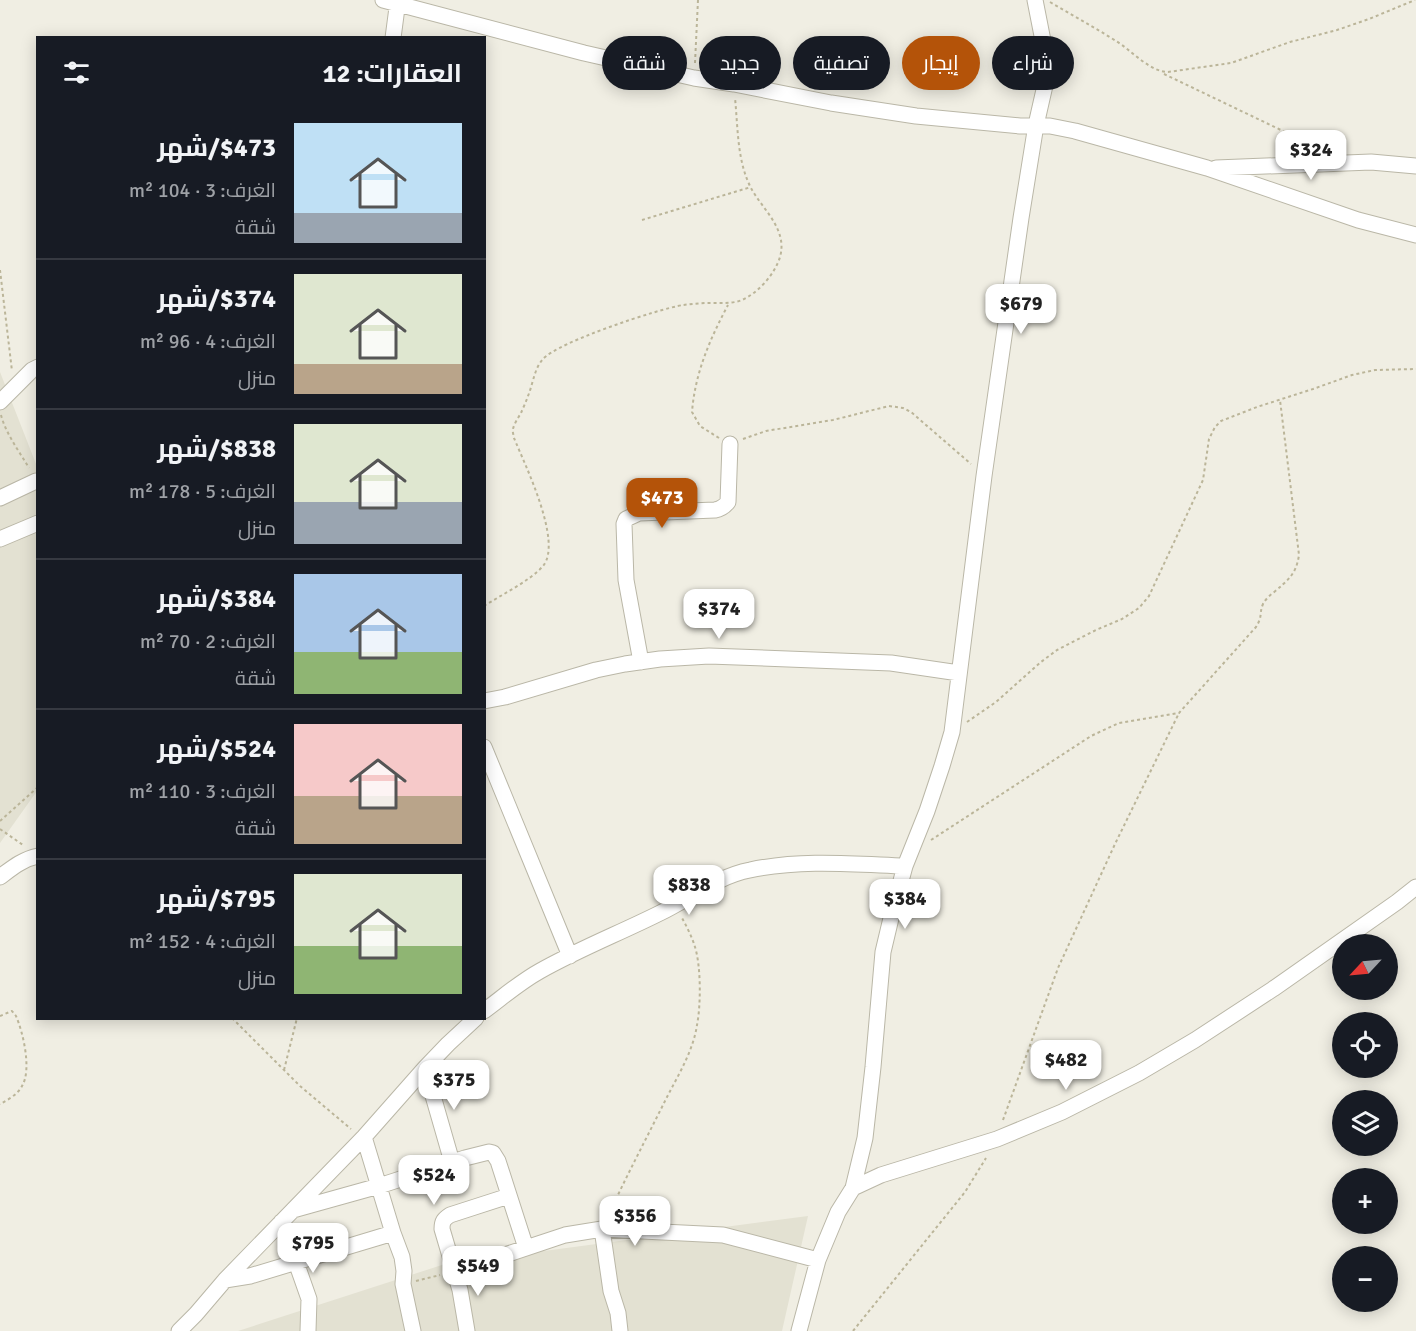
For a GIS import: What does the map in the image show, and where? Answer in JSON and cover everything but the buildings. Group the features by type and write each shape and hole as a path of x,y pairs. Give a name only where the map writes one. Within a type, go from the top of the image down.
{"street":[{"path":"799,1331 818,1260 838,1212 852,1188 865,1138 883,952 905,866 927,811 952,732 984,476 1021,218 1036,125 1046,81 1045,51 1035,0"},
{"path":"393,36 390,1 584,53 699,79"},
{"path":"765,90 916,116 1020,126 1050,126 1075,131 1207,168 1358,220 1416,235"},
{"path":"1207,168 1371,162 1416,166"},
{"path":"0,402 36,368"},
{"path":"641,662 626,580 624,524 626,519 639,513 715,510 725,506 728,502 730,444"},
{"path":"0,498 36,481"},
{"path":"0,539 36,524"},
{"path":"486,701 596,670 660,659 709,656 891,663 959,673"},
{"path":"486,752 570,956"},
{"path":"0,877 28,858 36,856"},
{"path":"486,1009 541,971 718,881 747,870 806,862 905,866"},
{"path":"852,1188 881,1175 997,1139 1062,1112 1139,1073 1273,989 1416,887"},
{"path":"179,1331 225,1280 364,1137 424,1068 474,1020"},
{"path":"424,1068 452,1162"},
{"path":"364,1137 404,1265 404,1284 413,1331"},
{"path":"293,1210 489,1152 493,1153 498,1161 526,1248"},
{"path":"467,1331 460,1290 442,1223 450,1215 509,1196"},
{"path":"281,1222 309,1299 308,1331"},
{"path":"454,1272 565,1235 602,1229 723,1235 818,1260"},
{"path":"602,1229 611,1291 618,1313 620,1331"},
{"path":"225,1280 250,1276 393,1233"}],"path":[{"path":"694,78 698,0"},
{"path":"1047,0 1118,42 1153,68 1283,131 1338,151"},
{"path":"1161,72 1231,63 1290,42 1369,19 1414,0"},
{"path":"486,605 533,575 543,566 549,552 550,542 541,504 512,430 532,387 537,367 544,358 556,349 681,305 740,301 765,282 776,267 781,254 778,228 751,187 740,154 735,90"},
{"path":"642,220 751,187"},
{"path":"0,270 12,374"},
{"path":"729,303 708,343 695,393 692,412 695,420 708,432 730,444 766,431 833,420 889,406 903,408 911,412 984,476"},
{"path":"952,732 996,702 1057,650 1122,619 1139,608 1149,596 1203,480 1209,439 1221,420 1363,372 1416,369"},
{"path":"853,1331 965,1192 997,1139 1058,968 1179,713 1257,627 1261,619 1263,603 1292,577 1297,567 1299,555 1280,400"},
{"path":"0,413 13,442 36,481"},
{"path":"929,842 1091,736 1119,723 1179,713"},
{"path":"0,821 36,789"},
{"path":"0,829 36,855"},
{"path":"602,1229 683,1066 697,1026 698,958 695,945 676,904"},
{"path":"0,1016 12,1011 16,1016 27,1069 23,1086 0,1104"},
{"path":"234,1020 300,1086 347,1126 364,1137"},
{"path":"284,1070 296,1020"},
{"path":"404,1284 454,1272"}],"shaded area":[{"path":"0,372 36,464 36,792 0,843"},
{"path":"808,1216 782,1331 238,1331 445,1264"}]}
